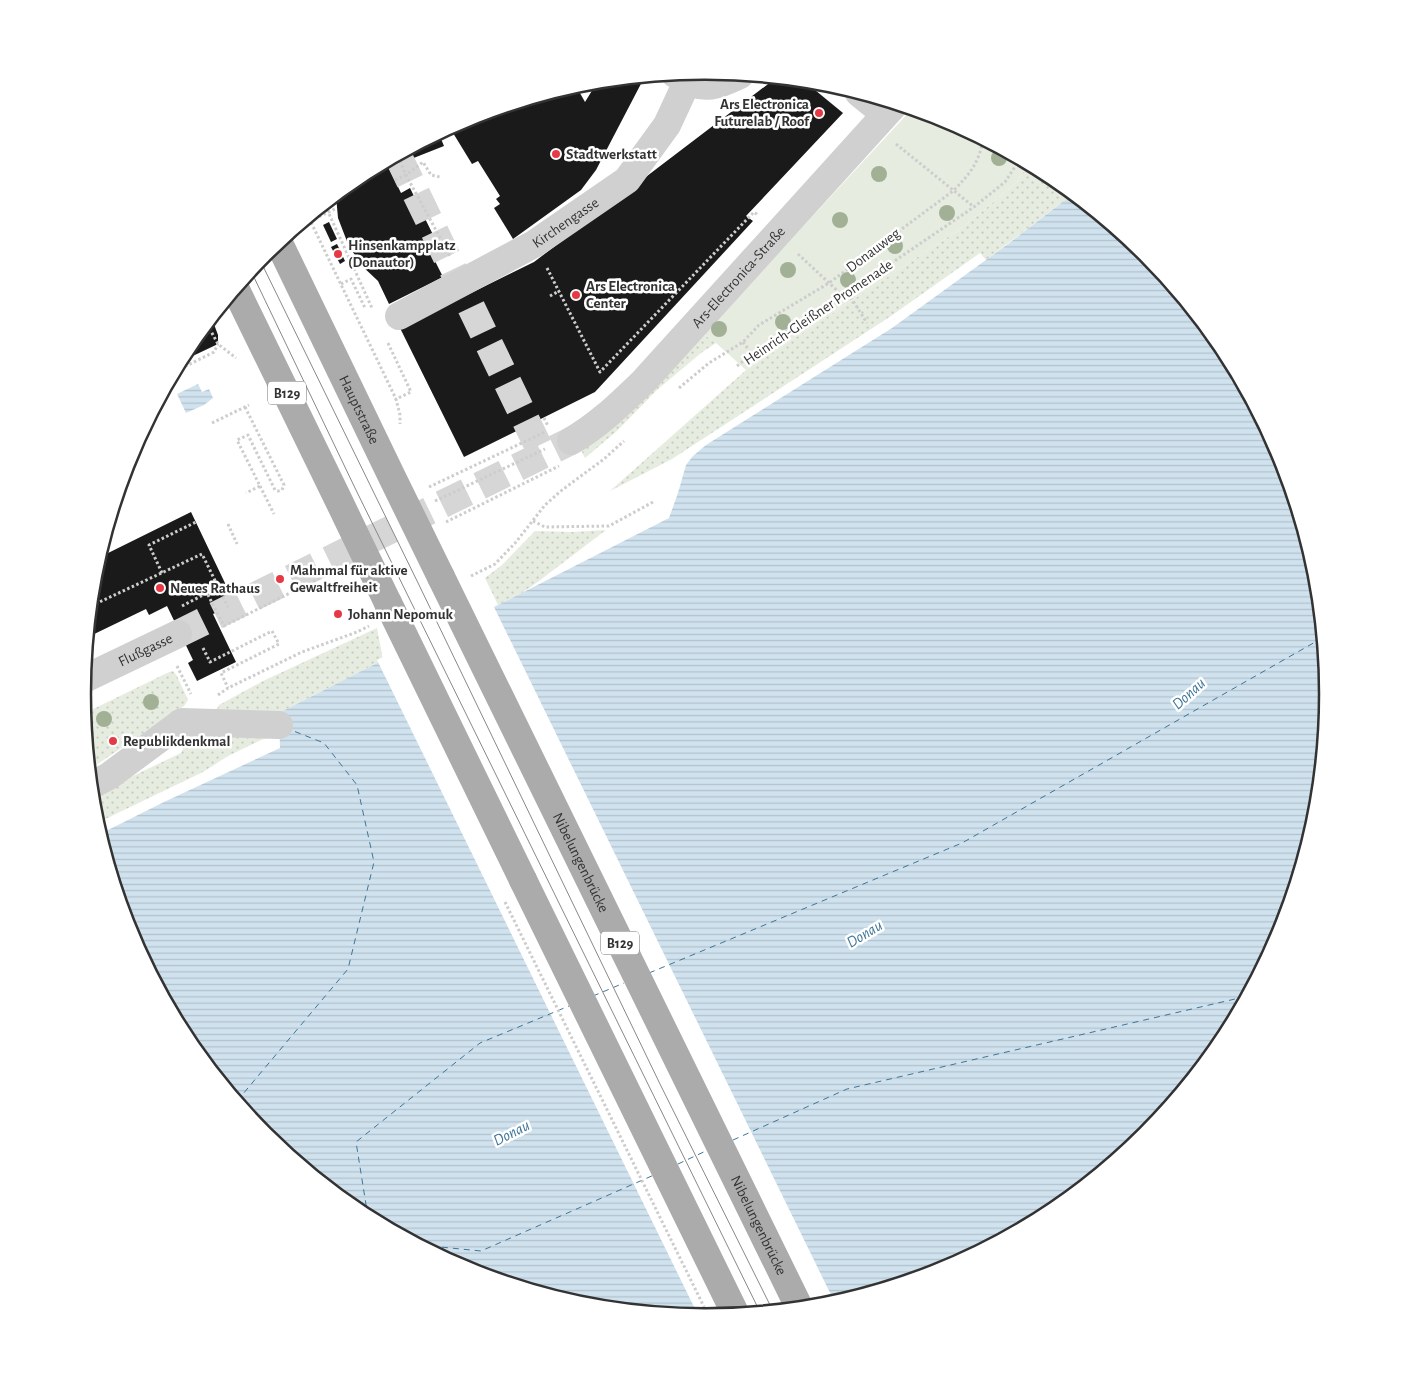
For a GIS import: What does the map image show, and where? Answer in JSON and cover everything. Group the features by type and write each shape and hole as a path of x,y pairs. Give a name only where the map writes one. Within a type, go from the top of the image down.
{"main road":[{"name":"Hauptstraße","path":"282,250 441,577"},
{"name":"B129","path":"239,295 733,1308"},
{"name":"Nibelungenbrücke","path":"441,577 797,1302"}],"street":[{"name":"Kirchengasse","path":"687,80 700,86 720,85 729,81"},
{"name":"Kirchengasse","path":"400,316 534,244 626,180 667,125 680,81"},
{"path":"870,103 885,115"},
{"name":"Ars-Electronica-Straße","path":"559,445 583,435 614,410 644,381 769,226 885,115"},
{"name":"Flußgasse","path":"92,675 178,634"},
{"path":"98,782 109,776 182,722 279,725"}],"path":[{"path":"885,115 953,191 974,207"},
{"name":"Donauweg","path":"752,354 743,342 759,325 829,283 953,191 976,163 981,145"},
{"path":"400,161 452,260"},
{"path":"395,180 406,175 423,162 431,175 440,177"},
{"name":"Heinrich-Gleißner Promenade","path":"737,366 752,354 848,293 974,207 1005,182 1017,164"},
{"path":"324,213 337,208"},
{"path":"534,244 600,372 754,212 842,296"},
{"path":"312,223 396,399"},
{"path":"341,284 358,276"},
{"path":"351,279 365,308"},
{"path":"550,296 559,291"},
{"path":"848,293 867,323"},
{"path":"211,331 218,344 240,362"},
{"path":"187,365 214,352 218,344"},
{"path":"212,423 247,406 284,485 282,490 275,490 248,435 237,440 274,514"},
{"path":"426,489 559,445"},
{"path":"432,502 559,445"},
{"path":"443,524 559,445"},
{"path":"246,494 260,486"},
{"path":"534,521 544,527 609,526 652,502"},
{"path":"162,573 149,545 196,522"},
{"path":"228,524 237,544"},
{"path":"99,602 202,554 228,607"},
{"path":"211,601 224,626 341,568"},
{"path":"368,623 373,632"},
{"path":"228,688 221,673 280,644 272,631 233,650"},
{"path":"175,662 194,700"},
{"path":"504,899 704,1309"}],"shaded area":[{"path":"907,114 978,143 1025,170 1015,184 963,227 746,370 703,334"},
{"path":"1025,170 1067,198 986,260 980,253 891,316 672,459 610,491 746,370 963,227 1015,184"},
{"path":"703,334 716,343 701,353 657,390 617,431 585,458 581,450"},
{"path":"606,530 522,593 498,605 485,578 502,565 535,531 572,532"},
{"path":"377,628 383,660 279,713 279,734 261,740 228,756 203,772 104,820 100,792 181,753 198,717 217,709 219,705 263,681"},
{"path":"173,671 177,676 188,700 184,706 96,765 92,710"}],"water":[{"name":"Donau","path":"1067,198 1111,232 1141,260 1194,320 1238,387 1274,459 1300,535 1309,575 1319,654 1319,735 1309,814 1300,854 1274,930 1238,1002 1217,1036 1194,1069 1141,1129 1080,1182 1013,1227 978,1246 904,1276 865,1288 786,1304 746,1308 666,1308 626,1304 547,1288 508,1276 434,1246 399,1227 332,1182 301,1157 271,1129 218,1069 174,1002 138,930 112,854 107,831 280,748 279,713 669,518 686,465 706,445 892,328"},
{"path":"198,384 202,392 209,389 213,398 204,405 186,413 177,394"}],"pier":[{"path":"493,605 831,1296 786,1304 746,1308 695,1309 377,660"}],"building":[{"path":"641,83 596,170 581,190 513,239 494,208 500,204 496,199 500,196 478,161 472,164 454,134 508,113 547,101 580,93 585,102 592,91"},
{"name":"Ars Electronica Center","path":"769,83 815,90 843,113 746,216 753,221 595,392 464,457 400,328 534,262"},
{"path":"441,140 444,146 406,161 405,159"},
{"path":"389,168 401,193 410,188 442,253 433,257 443,277 389,304 378,281 361,265 348,244 338,218 337,204"},
{"name":"Hinsenkampplatz (Donautor)","path":"329,222 337,239 331,242 323,225"},
{"name":"Hinsenkampplatz (Donautor)","path":"337,244 345,261 340,264 331,247"},
{"path":"214,325 218,335 218,344 193,356"},
{"name":"Neues Rathaus","path":"191,512 235,604 213,614 236,662 197,681 188,663 193,660 167,606 149,615 146,609 95,634 108,553"}],"ferry route":[{"path":"649,973 962,843 1318,641"},
{"path":"241,1096 348,969 374,862 357,785 324,743 291,730"},
{"path":"593,996 624,983"},
{"path":"733,1140 847,1089 1240,998"},
{"path":"366,1206 356,1142 480,1043 569,1006"},
{"path":"678,1164 708,1150"},
{"path":"435,1246 481,1251 654,1175"}],"tunnel":[{"path":"401,161 543,456"},
{"path":"178,634 571,441"}],"tram line":[{"path":"264,268 660,1084 770,1306"},
{"path":"254,278 355,488 757,1307"}],"place":[{"name":"Ars Electronica Futurelab / Roof","path":"819,113"},
{"name":"Stadtwerkstatt","path":"556,154"},
{"name":"Hinsenkampplatz (Donautor)","path":"338,254"},
{"name":"Ars Electronica Center","path":"576,295"},
{"name":"Mahnmal für aktive Gewaltfreiheit","path":"280,579"},
{"name":"Neues Rathaus","path":"160,588"},
{"name":"Johann Nepomuk","path":"338,614"},
{"name":"Republikdenkmal","path":"113,741"}]}
